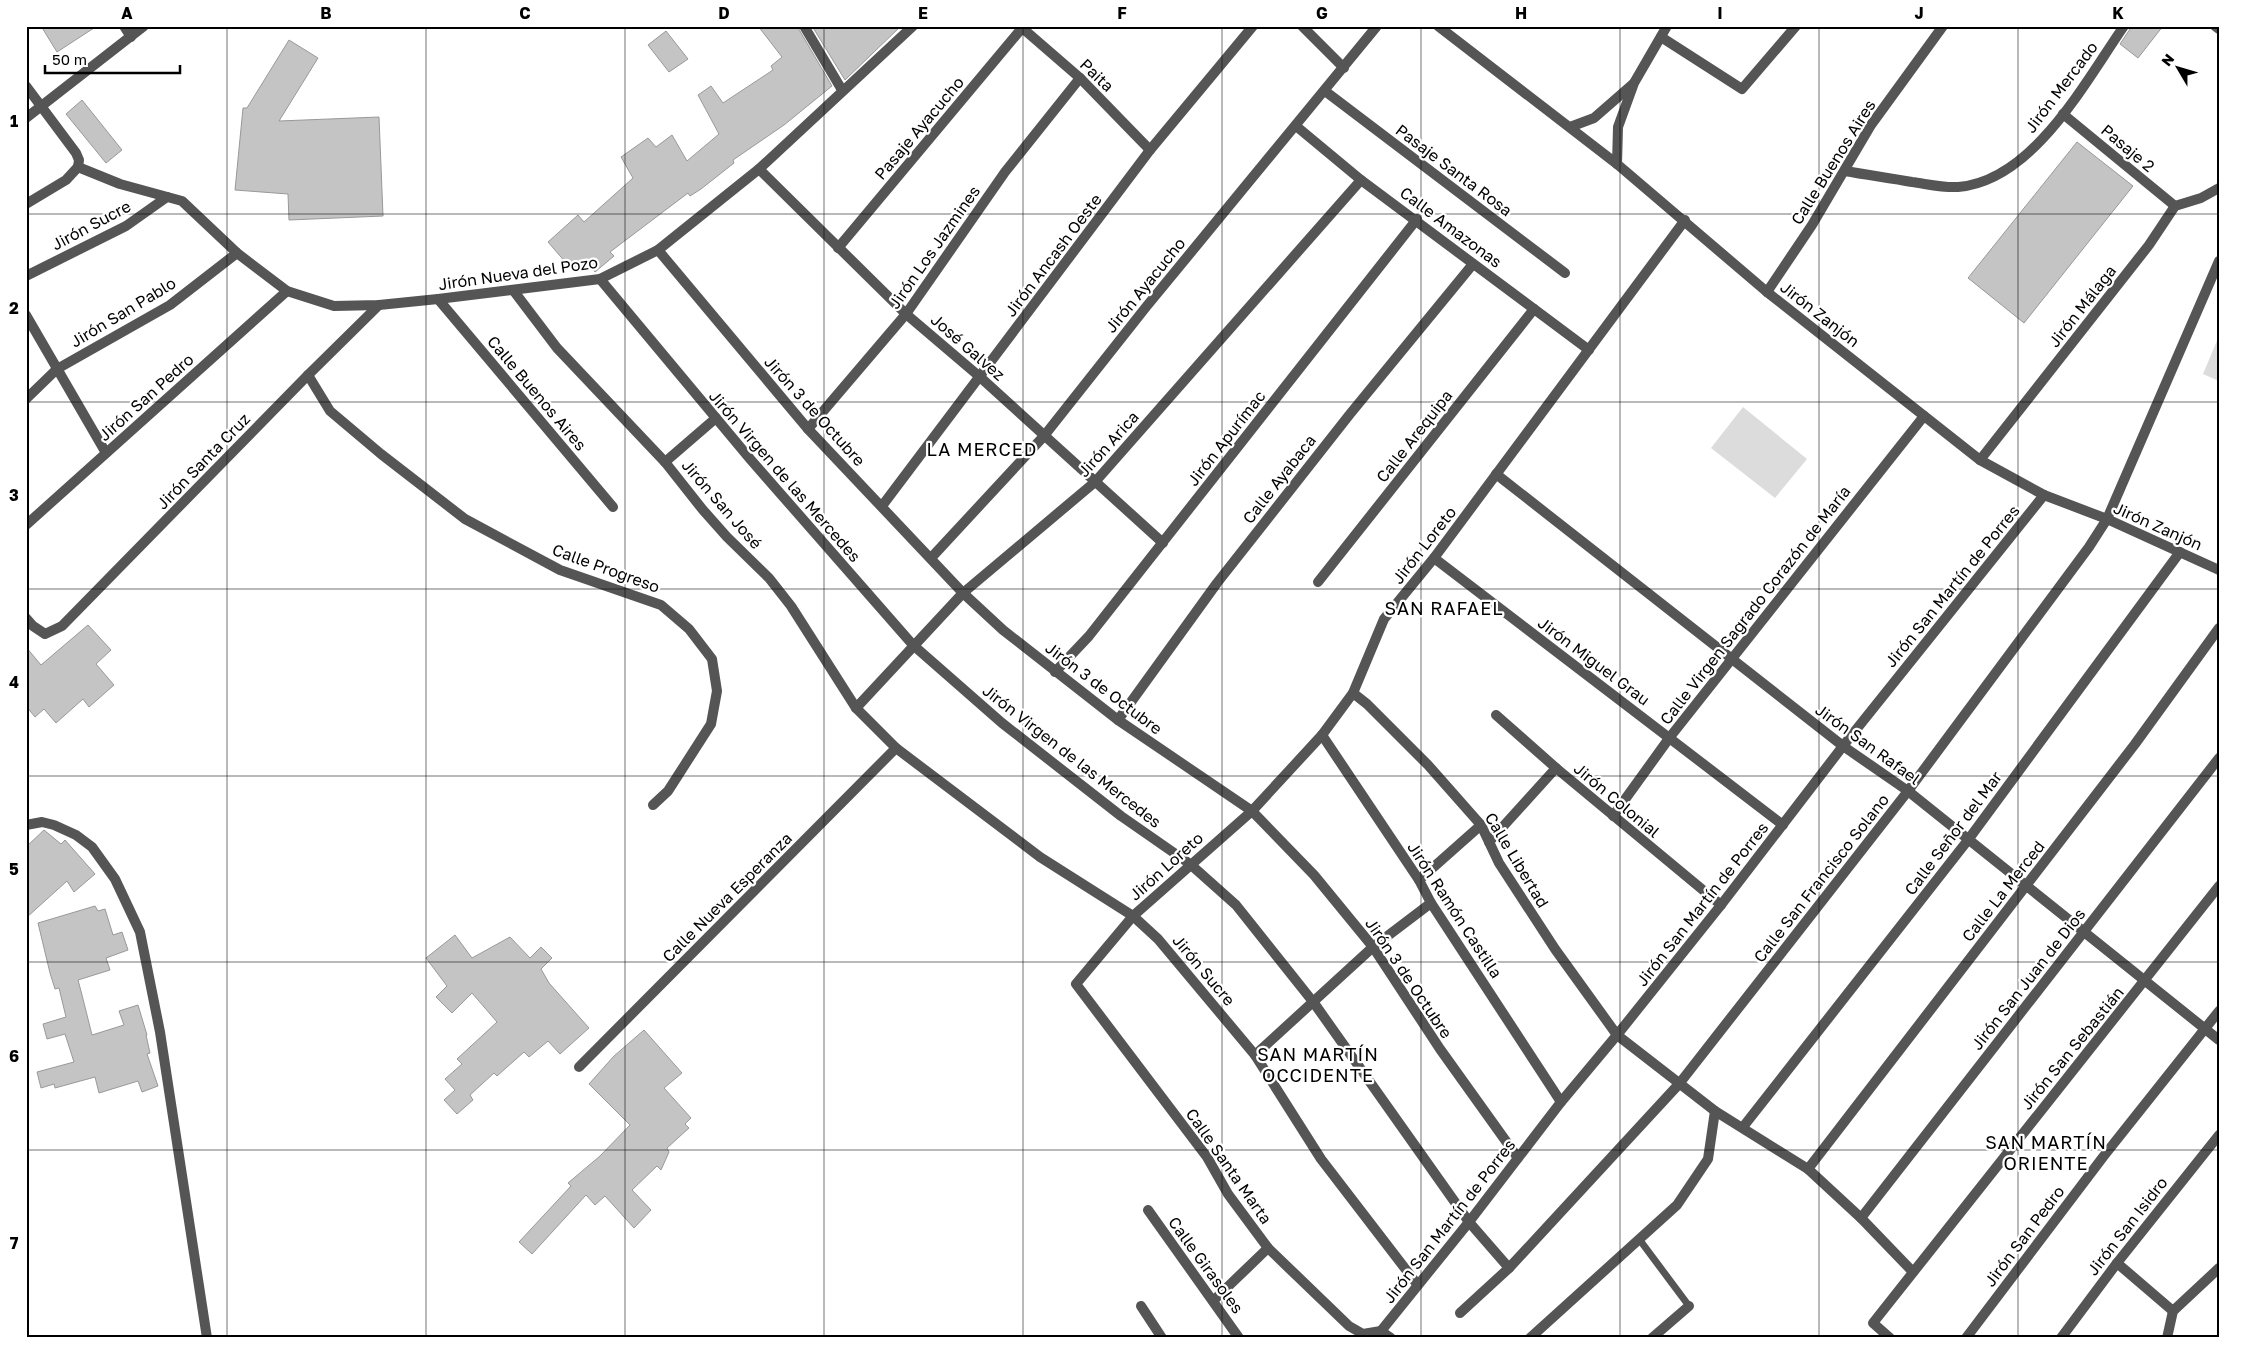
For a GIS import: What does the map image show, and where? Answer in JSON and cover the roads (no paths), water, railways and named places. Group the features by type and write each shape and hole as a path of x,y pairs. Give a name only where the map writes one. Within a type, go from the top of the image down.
{"street":[{"path":"124,26 131,37"},
{"path":"26,118 144,26"},
{"path":"804,26 842,90"},
{"name":"Jirón Nueva del Pozo","path":"78,167 120,184 187,204 237,253 287,291 334,306 379,305 438,300 600,279 658,250 759,169 913,26"},
{"name":"Jirón Ancash Oeste","path":"882,506 1150,150 1253,26"},
{"path":"1302,26 1344,68"},
{"name":"Jirón Ayacucho","path":"931,558 1044,436 1146,306 1377,26"},
{"name":"Jirón Zanjón","path":"1438,26 1450,30 1617,164 1768,292 1980,460 2044,495 2107,519 2219,570"},
{"path":"1617,164 1618,127 1634,83 1667,26"},
{"path":"1661,37 1742,89 1796,26"},
{"name":"Calle Buenos Aires","path":"1768,292 1812,225 1871,125 1943,26"},
{"name":"Jirón Mercado","path":"1845,171 1957,187 1989,180 2015,163 2037,144 2063,114 2124,26"},
{"path":"2216,26 2219,29"},
{"name":"Paita","path":"1021,27 1080,78 1150,150"},
{"name":"Pasaje Ayacucho","path":"838,248 1021,27"},
{"name":"Jirón Los Jazmines","path":"808,430 906,314 1005,172 1080,78"},
{"path":"1570,127 1594,118 1634,83"},
{"path":"26,86 76,153 79,160 78,167 66,180 26,204"},
{"name":"Pasaje Santa Rosa","path":"1325,91 1565,274"},
{"name":"Pasaje 2","path":"2063,114 2174,206"},
{"name":"Calle Amazonas","path":"1296,126 1361,180 1417,220 1588,350"},
{"name":"José Galvez","path":"759,169 906,314 980,377 1163,542"},
{"name":"Jirón Arica","path":"856,708 913,645 964,593 1095,482 1361,180"},
{"path":"2174,206 2193,201 2219,188"},
{"name":"Jirón Sucre","path":"26,276 126,226 168,197"},
{"name":"Jirón Málaga","path":"1980,460 2149,245 2174,206"},
{"name":"Jirón Apurímac","path":"1055,672 1088,636 1417,220"},
{"name":"Jirón Loreto","path":"1076,984 1133,916 1252,811 1322,735 1353,693 1384,619 1434,558 1684,220"},
{"name":"Jirón 3 de Octubre","path":"658,250 808,430 964,593 1003,630 1118,720 1252,811 1314,875 1373,947 1440,1050 1518,1158"},
{"name":"Jirón San Pablo","path":"26,399 57,369 170,305 237,253"},
{"name":"Calle San Francisco Solano","path":"1460,1313 1508,1268 1679,1084 1908,791 2083,555 2107,519 2219,261"},
{"name":"Calle Ayabaca","path":"1118,720 1217,583 1350,414 1473,264"},
{"name":"Jirón Virgen de las Mercedes","path":"600,279 849,574 913,645 1054,764 1121,816 1190,864 1236,905 1314,1002 1469,1222 1508,1268"},
{"name":"Jirón San José","path":"513,290 556,348 665,462 715,524 769,578 791,606 856,708 896,748"},
{"name":"Jirón San Pedro","path":"26,525 287,291"},
{"name":"Calle Buenos Aires","path":"438,300 613,507"},
{"name":"Jirón Santa Cruz","path":"26,618 33,626 46,634 62,626 379,305"},
{"name":"Calle Arequipa","path":"1318,582 1534,309"},
{"path":"26,315 106,453"},
{"name":"Calle Progreso","path":"308,375 330,411 381,454 465,519 560,570 661,605 689,629 712,659 717,691 711,724 674,783 653,805"},
{"name":"Calle Virgen Sagrado Corazón de María","path":"1613,816 1670,737 1924,416"},
{"path":"665,462 716,418"},
{"name":"Jirón San Rafael","path":"1496,474 1843,746 1908,791 2219,1040"},
{"name":"Jirón San Martín de Porres","path":"1381,1331 1417,1284 1469,1222 1561,1102 1721,905 1843,746 2044,495"},
{"name":"Calle Señor del Mar","path":"1743,1127 1968,840 2180,552"},
{"name":"Jirón Miguel Grau","path":"1434,558 1783,825"},
{"name":"Calle La Merced","path":"1808,1169 2135,744 2219,628"},
{"name":"Calle Libertad","path":"1353,693 1367,704 1428,765 1481,825 1499,863 1555,949 1617,1035 1715,1111 1808,1169 1862,1218 1913,1272"},
{"name":"Jirón Colonial","path":"1496,715 1556,768 1721,905"},
{"name":"Jirón Ramón Castilla","path":"1322,735 1419,880 1431,903 1561,1102"},
{"name":"Jirón Sucre","path":"896,748 1040,857 1133,916 1158,939 1255,1055 1322,1159 1417,1284"},
{"name":"Calle Nueva Esperanza","path":"579,1067 896,748"},
{"name":"Jirón San Juan de Dios","path":"1862,1218 2219,758"},
{"path":"1489,842 1556,768"},
{"path":"26,825 42,822 54,825 76,835 92,847 115,879 140,932 160,1032 206,1338"},
{"path":"1419,880 1481,825"},
{"name":"Jirón San Sebastián","path":"1890,1338 1872,1323 2219,886"},
{"path":"1255,1055 1373,947 1431,903"},
{"name":"Calle Santa Marta","path":"1076,984 1207,1158 1228,1194 1268,1248 1349,1326 1362,1334 1381,1331"},
{"name":"Jirón San Pedro","path":"1966,1338 2104,1156 2219,1012"},
{"path":"1530,1338 1677,1205 1708,1158 1715,1111"},
{"name":"Jirón San Isidro","path":"2062,1338 2117,1263 2219,1135"},
{"name":"Calle Girasoles","path":"1148,1210 1214,1300 1239,1338"},
{"path":"1214,1300 1268,1248"},
{"path":"2117,1263 2173,1311"},
{"path":"2167,1338 2173,1311 2219,1268"},
{"path":"1141,1306 1162,1338"},
{"path":"1652,1338 1689,1306"},
{"path":"1381,1331 1391,1338"}],"lane":[{"path":"1639,1239 1689,1306"}],"district":[{"name":"LA MERCED","path":"982,450"},
{"name":"SAN RAFAEL","path":"1444,609"},
{"name":"SAN MARTÍN OCCIDENTE","path":"1318,1065"},
{"name":"SAN MARTÍN ORIENTE","path":"2046,1153"}]}
